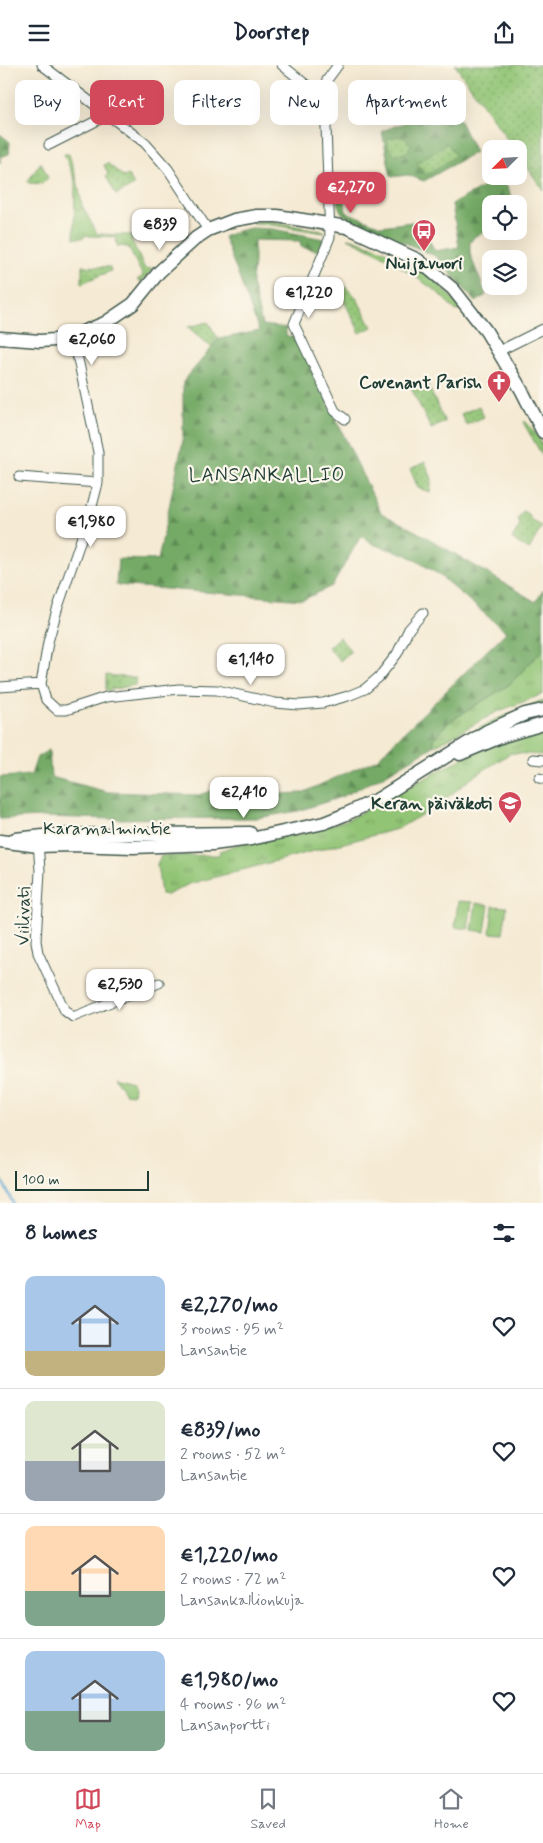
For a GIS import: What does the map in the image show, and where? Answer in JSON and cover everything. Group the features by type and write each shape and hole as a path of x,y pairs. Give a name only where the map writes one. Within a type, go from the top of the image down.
{"street":[{"path":"42,65 90,101"},
{"path":"282,65 300,80"},
{"path":"328,80 338,65"},
{"path":"49,145 90,124"},
{"path":"121,125 145,143 159,157 208,230"},
{"path":"326,125 330,237 294,324 335,411 346,419"},
{"path":"0,338 40,341 73,336 105,323 133,304 174,257 196,238 208,230 234,219 257,216 277,217 330,224 353,229 418,260 439,277 472,311 499,351 543,432"},
{"path":"499,351 543,329"},
{"path":"73,336 98,452 98,483 92,510 57,610 48,643 41,684 46,700 58,711 106,697 179,689 217,690 275,703 300,705 323,703 348,697 365,689 379,677 397,654 409,629 423,613"},
{"path":"19,477 98,483"},
{"path":"0,687 41,684"},
{"name":"Karamalmintie","path":"1,842 216,832 271,834 324,823 378,799 487,731 526,714 543,710"},
{"name":"Karamalmintie","path":"435,765 488,742 543,723"},
{"path":"533,759 543,760"},
{"name":"Viilivati","path":"38,841 40,871 36,941 38,953 65,1011 73,1017 159,983"}],"green space":[{"path":"455,65 543,65 543,190 528,168 528,140 508,140"},
{"path":"398,125 462,125 475,152 424,181 408,175 391,177 382,131"},
{"path":"0,134 10,142 9,154 0,157"},
{"path":"398,136 405,138 411,144 407,151 396,155 389,149 387,139"},
{"path":"447,143 456,156 426,176 417,163"},
{"path":"64,154 69,154 82,205 97,234 131,235 133,238 131,239 145,269 152,268 141,282 137,280 143,276 128,247 117,246 116,237 87,235 83,238 74,238 75,180"},
{"path":"41,162 48,178 42,184 29,183 28,181"},
{"path":"107,163 124,177 128,175 134,185 116,195 106,176 108,174 104,165"},
{"path":"487,185 506,185 511,195 482,195 482,233 474,237 470,243 470,254 482,285 482,295 486,295 476,302 435,256 349,218 342,213 340,211 338,193 344,192 346,212 381,226 419,221 435,251 459,247 452,204"},
{"path":"269,221 324,231 325,233 252,222"},
{"path":"251,228 273,229 324,239 319,251 301,247 300,241 254,240 252,283 262,325 286,328 286,336 297,338 381,513 423,535 536,602 543,590 543,649 510,684 449,722 433,739 434,746 383,776 341,797 298,811 257,818 112,819 42,817 0,819 0,777 31,775 37,757 49,750 51,777 108,792 199,795 241,780 251,795 302,793 377,759 506,632 438,574 407,555 375,545 361,536 332,586 303,600 116,585 118,559 158,560 183,440 183,382 219,339 259,331 224,237 237,231"},
{"path":"348,238 383,250 421,270 443,288 461,310 456,311 436,291 388,258"},
{"path":"82,266 110,267 111,271 82,283"},
{"path":"345,286 356,297 372,327 360,333 341,295"},
{"path":"208,322 218,338 211,347 188,327"},
{"path":"426,381 445,422 431,429 411,388"},
{"path":"479,406 484,417 466,425 461,414"},
{"path":"525,421 538,437 542,446 543,457 524,424"},
{"path":"425,462 432,479 430,492 418,488 410,469"},
{"path":"523,511 529,515 531,520 542,526 529,550 512,539 520,525 518,519"},
{"path":"339,637 351,651 340,661 328,647"},
{"path":"543,649 543,694 497,712 434,746 433,739 449,722 510,684"},
{"path":"106,675 136,678 135,685 106,691"},
{"path":"543,700 543,703 440,754 438,751 492,721"},
{"path":"543,731 543,755 511,753 473,777 435,807 397,829 189,884 167,895 161,894 157,864 161,856 217,855 220,854 220,851 239,844 302,834 347,820 489,746"},
{"path":"458,901 472,902 468,929 455,927"},
{"path":"476,903 489,905 485,932 472,930"},
{"path":"493,906 507,907 503,934 490,933"},
{"path":"113,1077 132,1082 134,1087 133,1094 126,1093"}],"waterway":[{"path":"0,1176 13,1203"}],"place":[{"name":"Nuijavuori","path":"424,252"},
{"name":"Covenant Parish","path":"499,403"},
{"name":"Keran päiväkoti","path":"510,824"}],"district":[{"name":"LANSANKALLIO","path":"267,474"}]}
